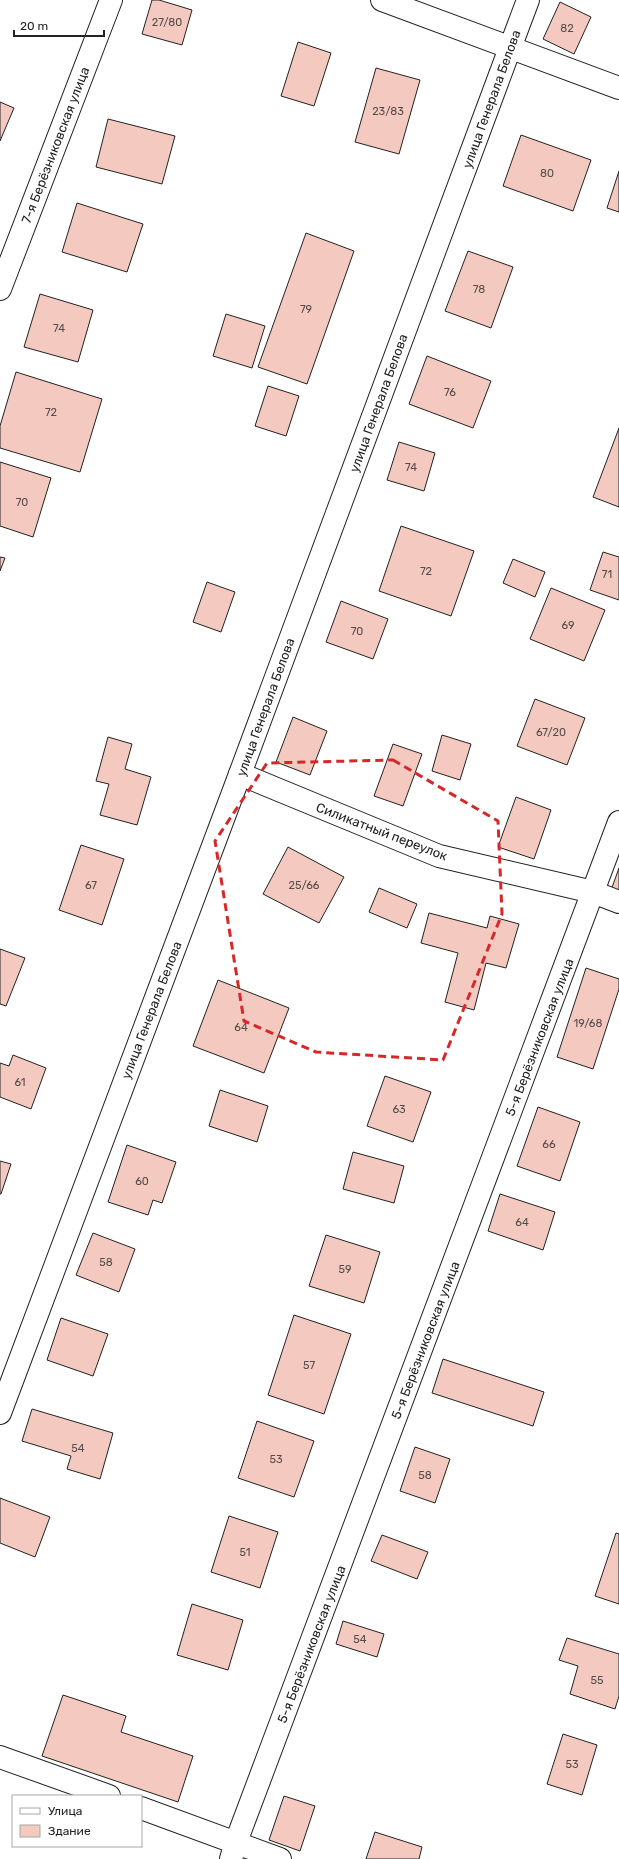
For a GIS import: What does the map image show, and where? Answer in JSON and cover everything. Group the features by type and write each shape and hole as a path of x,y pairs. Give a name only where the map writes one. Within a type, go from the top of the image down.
{"street":[{"name":"7-я Берёзниковская улица","path":"0,289 111,0"},
{"path":"382,0 619,88"},
{"name":"улица Генерала Белова","path":"0,1413 528,0"},
{"name":"Силикатный переулок","path":"240,774 440,856 593,892 619,902"},
{"name":"5-я Берёзниковская улица","path":"234,1850 619,822"},
{"path":"0,1757 106,1795"},
{"path":"142,1808 234,1850 280,1859"}],"highlighted area":[{"path":"393,760 498,821 502,914 443,1060 316,1052 244,1021 215,841 267,763"}],"building":[{"path":"152,0 159,0 192,10 182,45 142,34"},
{"path":"560,2 591,17 574,54 543,39"},
{"path":"298,42 331,53 314,106 281,96"},
{"path":"376,68 420,80 399,154 355,142"},
{"path":"0,102 14,108 0,141"},
{"path":"108,119 175,136 162,184 96,167"},
{"path":"521,135 591,160 573,211 503,186"},
{"path":"619,171 619,212 607,208"},
{"path":"77,203 143,224 127,272 62,252"},
{"path":"306,233 354,251 307,384 258,367"},
{"path":"468,251 513,267 491,328 445,311"},
{"path":"40,294 93,310 78,362 24,347"},
{"path":"226,314 265,326 252,368 213,356"},
{"path":"427,356 491,381 473,428 409,404"},
{"path":"16,372 102,399 80,472 0,448 0,426"},
{"path":"268,386 299,396 286,436 255,426"},
{"path":"619,428 619,507 593,497"},
{"path":"399,442 435,453 424,491 387,480"},
{"path":"0,462 51,478 33,537 0,526"},
{"path":"401,526 474,551 451,616 379,591"},
{"path":"603,552 619,557 619,600 590,590"},
{"path":"0,557 5,558 0,571"},
{"path":"513,559 545,572 535,597 503,583"},
{"path":"207,582 235,592 221,632 193,622"},
{"path":"551,588 605,610 584,661 530,639"},
{"path":"341,601 388,619 373,659 326,642"},
{"path":"535,699 585,718 567,765 517,746"},
{"path":"293,717 327,731 310,775 276,762"},
{"path":"442,735 471,744 460,780 432,771"},
{"path":"108,737 132,744 125,769 151,777 137,825 100,815 109,784 96,781"},
{"path":"393,744 422,754 403,806 374,796"},
{"path":"516,797 551,810 534,859 498,847"},
{"path":"81,845 124,859 102,925 59,910"},
{"path":"288,847 344,877 319,923 263,894"},
{"path":"619,868 619,896 610,893"},
{"path":"379,888 417,904 407,928 369,912"},
{"path":"429,913 487,928 490,916 519,924 506,968 486,963 474,1010 445,1002 458,953 421,943"},
{"path":"0,949 25,958 6,1006 0,1004"},
{"path":"586,968 619,979 619,989 593,1069 557,1057"},
{"path":"218,980 289,1008 264,1073 193,1046"},
{"path":"13,1055 46,1068 31,1109 0,1097 0,1063 9,1066"},
{"path":"385,1076 431,1092 413,1142 367,1126"},
{"path":"220,1090 268,1106 257,1142 209,1126"},
{"path":"538,1107 580,1122 560,1181 517,1166"},
{"path":"127,1145 176,1162 162,1203 153,1200 148,1215 108,1202"},
{"path":"353,1152 404,1166 394,1203 343,1189"},
{"path":"0,1161 11,1164 1,1194 0,1194"},
{"path":"500,1194 555,1212 543,1250 488,1231"},
{"path":"93,1233 135,1249 119,1292 76,1275"},
{"path":"326,1235 380,1252 364,1303 309,1286"},
{"path":"294,1315 351,1334 324,1414 268,1395"},
{"path":"61,1318 108,1334 93,1376 47,1360"},
{"path":"443,1359 544,1392 533,1426 432,1393"},
{"path":"32,1409 113,1433 100,1479 67,1469 71,1456 22,1441"},
{"path":"257,1421 314,1441 294,1497 238,1478"},
{"path":"415,1447 450,1459 435,1503 400,1491"},
{"path":"0,1498 50,1517 35,1557 0,1543"},
{"path":"229,1516 278,1532 260,1588 211,1572"},
{"path":"616,1533 619,1534 619,1604 595,1596"},
{"path":"382,1535 428,1552 417,1579 371,1561"},
{"path":"192,1604 243,1620 228,1670 177,1655"},
{"path":"343,1621 384,1634 377,1657 336,1644"},
{"path":"567,1638 619,1654 619,1696 615,1709 570,1694 578,1666 559,1660"},
{"path":"63,1695 126,1716 121,1732 193,1756 178,1802 42,1756"},
{"path":"563,1734 597,1745 582,1795 547,1784"},
{"path":"284,1796 315,1806 300,1851 269,1840"},
{"path":"375,1832 422,1847 419,1859 366,1859"}]}
